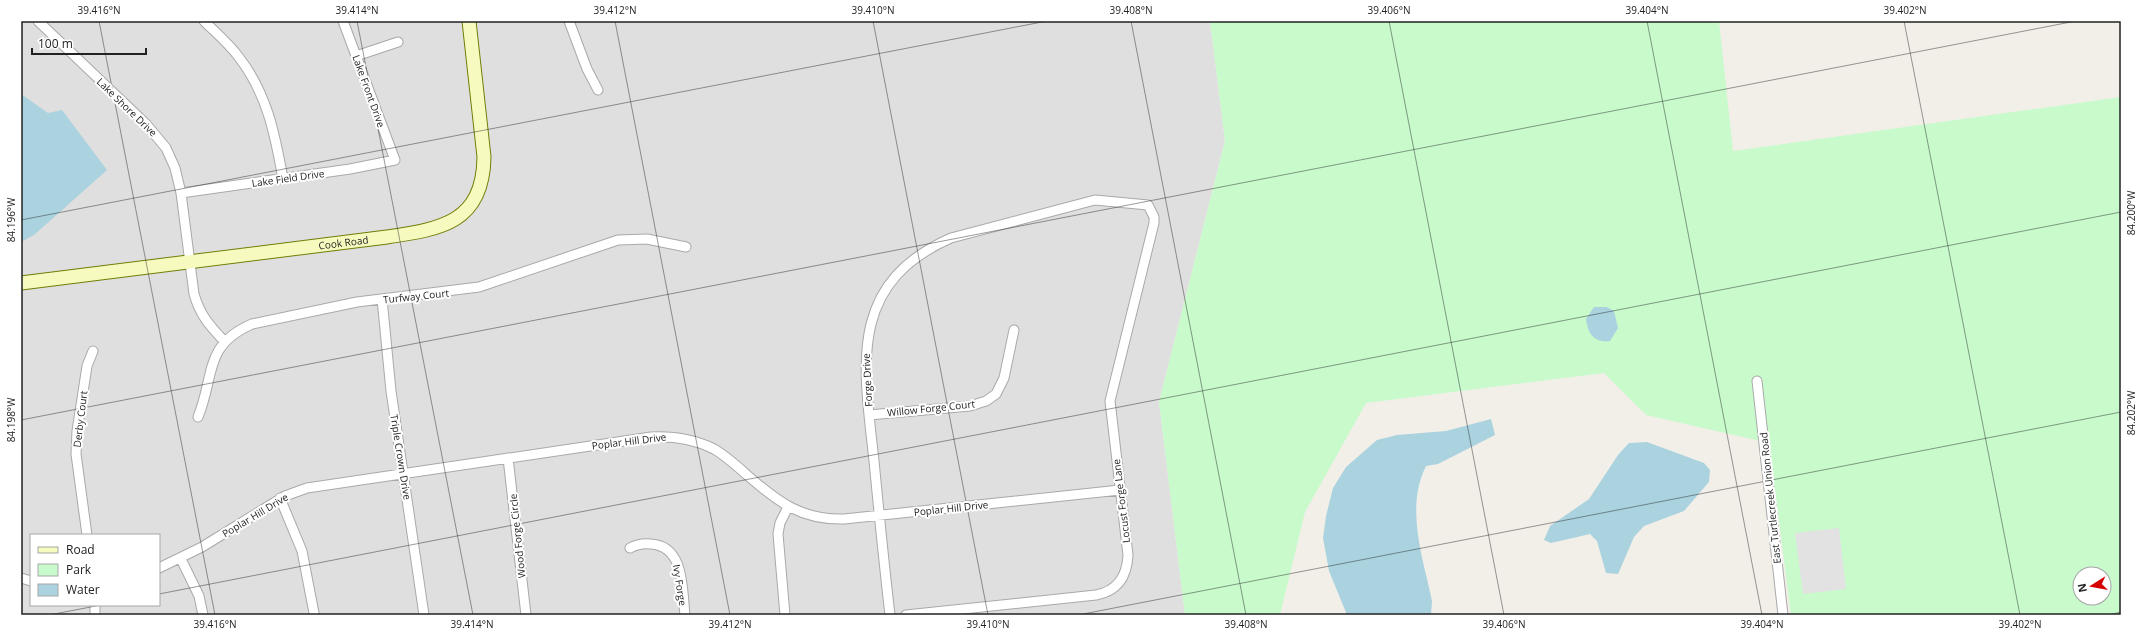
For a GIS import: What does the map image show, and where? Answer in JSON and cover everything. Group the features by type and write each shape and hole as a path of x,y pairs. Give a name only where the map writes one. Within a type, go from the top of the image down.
{"street":[{"name":"Lake Shore Drive","path":"38,21 158,137 166,148 175,168 181,193 198,309 205,320 224,341"},
{"path":"204,21 238,55 254,81 267,107 283,179"},
{"name":"Lake Front Drive","path":"343,21 395,160"},
{"name":"Cook Road","path":"21,283 421,232 449,223 465,212 474,202 480,190 484,176 484,158 470,21"},
{"path":"569,21 587,69 598,90"},
{"path":"356,56 398,42"},
{"name":"Lake Field Drive","path":"181,193 283,179 395,160"},
{"name":"Forge Drive","path":"890,615 869,415 865,361 873,316 892,282 916,257 951,238 1095,200 1148,205"},
{"name":"Locust Forge Lane","path":"906,615 1096,595 1112,589 1123,577 1127,566 1128,555 1110,401 1154,223 1154,217 1148,205"},
{"name":"Turfway Court","path":"198,417 205,399 212,362 224,341 242,328 264,321 357,302 479,287 618,240 647,239 686,246"},
{"name":"Triple Crown Drive","path":"382,299 386,352 424,615"},
{"name":"Willow Forge Court","path":"869,415 970,406 986,401 996,394 1004,378 1014,330"},
{"name":"Derby Court","path":"87,534 76,454 77,430 87,366 93,351"},
{"name":"East Turtlecreek Union Road","path":"1757,381 1783,615"},
{"name":"Poplar Hill Drive","path":"160,568 181,559 280,498 307,488 652,437 686,439 713,449 723,455 766,492 788,507 811,516 822,518 844,519 880,516 1120,490"},
{"name":"Wood Forge Circle","path":"508,458 526,615"},
{"path":"280,498 302,551 314,613"},
{"path":"785,615 778,534 780,523 788,507"},
{"name":"Ivy Forge","path":"630,548 640,544 656,544 670,551 676,560 679,570 684,615"},
{"path":"181,559 199,596 203,615"}],"shaded area":[{"path":"21,21 1210,21 1225,141 1159,402 1185,615 21,615"},
{"path":"1839,528 1846,589 1803,594 1795,533"}],"green space":[{"path":"1210,21 1719,21 1733,151 2121,97 2121,615 1791,615 1769,443 1646,415 1604,373 1366,403 1305,512 1280,615 1185,615 1159,402 1225,141"}],"water":[{"path":"21,94 48,113 62,110 107,170 34,235 21,242"},
{"path":"1594,307 1607,307 1614,311 1618,328 1610,341 1600,341 1596,339 1588,329 1586,319"},
{"path":"1491,419 1495,435 1438,464 1426,466 1420,482 1416,516 1421,550 1432,601 1431,615 1347,615 1329,571 1323,538 1326,516 1333,488 1346,467 1377,440 1397,435 1446,431"},
{"path":"1647,442 1704,463 1710,470 1709,482 1684,511 1644,526 1634,537 1618,574 1606,573 1597,541 1590,534 1551,543 1544,540 1550,526 1589,499 1618,455 1629,443"}]}
